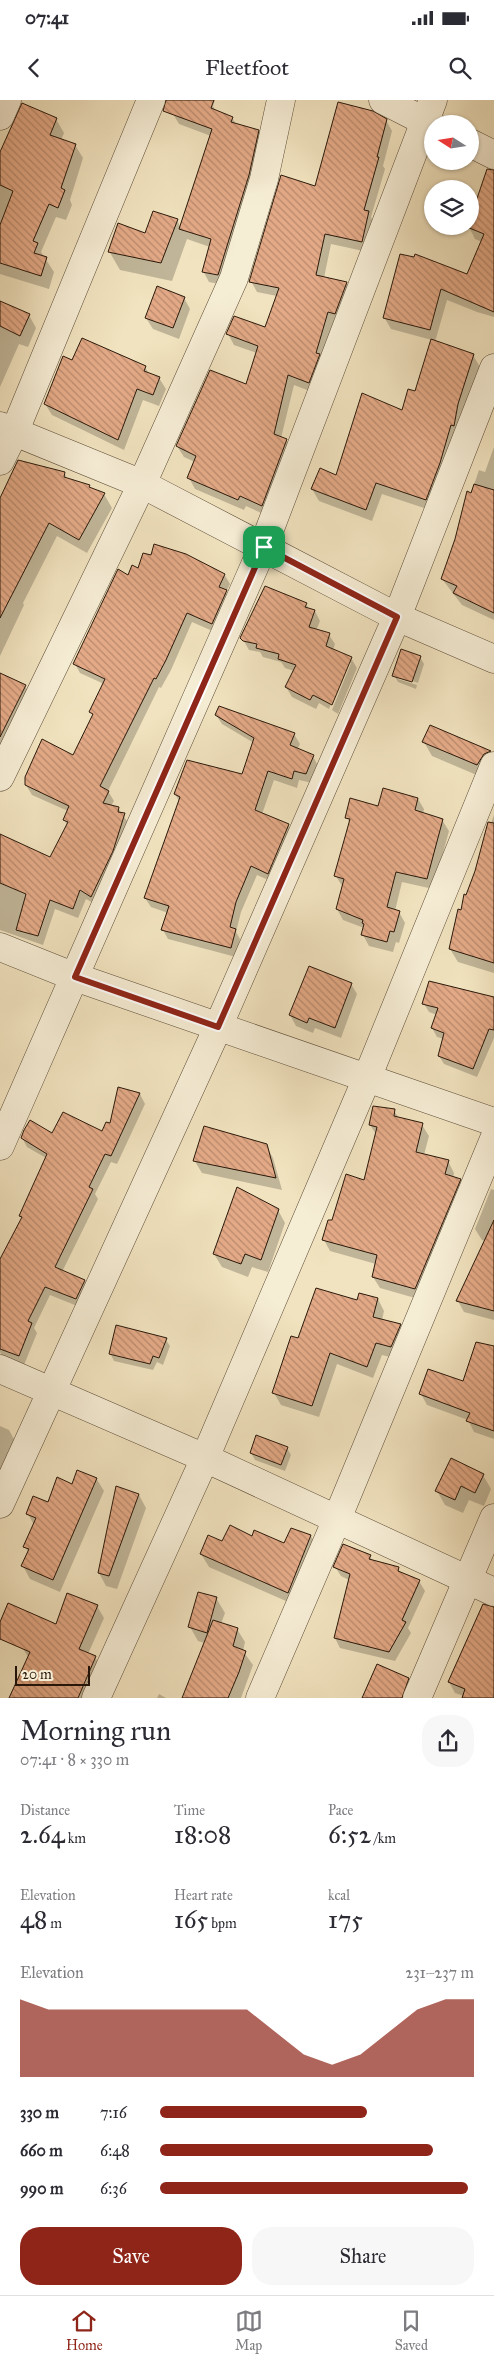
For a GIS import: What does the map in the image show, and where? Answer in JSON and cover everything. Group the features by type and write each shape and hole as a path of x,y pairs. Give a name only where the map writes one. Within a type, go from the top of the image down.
{"street":[{"path":"0,116 7,100"},
{"path":"0,461 7,429 151,100"},
{"path":"0,777 142,484 234,278 264,179 281,100"},
{"path":"383,100 430,115"},
{"path":"0,1146 264,547 424,131"},
{"path":"479,148 494,155"},
{"path":"0,1504 218,1027 397,617 494,368"},
{"path":"7,429 142,484 397,617 494,658"},
{"path":"96,1698 204,1458 367,1078 494,766"},
{"path":"0,947 75,977 494,1122"},
{"path":"260,1698 337,1519 494,1139"},
{"path":"0,1369 204,1458 494,1592"},
{"path":"417,1698 494,1518"}],"building":[{"path":"166,100 214,100 211,108 233,117 231,122 259,130 249,175 218,275 202,272 211,239 179,229 212,129 163,111"},
{"path":"338,102 373,111 387,119 377,157 379,157 364,210 369,211 362,242 325,234 316,275 347,282 335,314 328,312 316,353 320,354 309,383 288,375 274,434 287,439 262,506 240,496 238,500 187,478 196,456 176,446 210,370 246,384 258,346 226,334 234,316 265,327 279,288 249,282 281,175 315,186"},
{"path":"22,103 57,118 50,135 76,144 61,188 65,190 58,208 49,204 33,241 38,243 34,253 47,257 41,276 0,263 0,225 13,191 0,185 0,152"},
{"path":"487,169 494,170 494,312 441,289 430,330 383,318 400,254 414,257 415,254 467,274 484,234 479,232 479,193"},
{"path":"153,211 178,219 161,263 108,252 118,223 145,233"},
{"path":"157,286 185,297 173,328 145,318"},
{"path":"0,301 30,314 20,336 0,326"},
{"path":"82,338 146,366 144,371 160,377 153,395 137,389 118,440 44,404 63,356 72,360"},
{"path":"431,339 474,354 458,404 454,426 451,425 440,463 426,500 376,483 366,510 311,489 320,468 336,475 362,393 402,410 408,389 415,391"},
{"path":"18,460 65,472 64,477 90,485 89,487 105,493 79,540 49,523 0,618 0,498"},
{"path":"474,484 494,490 494,613 453,593 457,586 441,579 455,539 467,491 471,493"},
{"path":"154,544 186,554 225,574 219,587 227,590 212,624 187,613 166,660 156,679 154,678 100,786 109,791 103,803 119,807 118,812 125,813 113,851 91,897 80,890 73,909 50,900 38,936 16,930 26,894 0,883 0,834 50,857 68,822 63,820 69,806 25,785 25,777 42,739 73,755 93,714 89,712 105,679 73,664 118,569 128,575 132,565 138,568 143,553 151,555"},
{"path":"265,586 307,603 305,607 315,610 309,627 330,633 326,646 352,657 332,705 313,695 310,700 285,687 296,665 278,659 279,654 256,648 257,644 243,641 240,638"},
{"path":"401,649 421,656 412,682 392,676"},
{"path":"0,673 26,685 0,737"},
{"path":"219,706 295,733 290,745 314,755 306,774 294,771 292,779 268,771 255,810 289,824 268,874 251,866 236,902 230,927 236,929 231,948 161,930 169,906 144,898 180,797 174,794 187,760 242,774 254,738 215,715"},
{"path":"430,725 491,751 484,754 477,765 422,742"},
{"path":"383,788 418,798 415,810 443,819 427,879 396,872 387,907 400,911 394,932 390,931 387,942 361,935 364,924 362,923 363,920 336,909 344,879 334,876 350,819 345,818 350,798 378,806"},
{"path":"488,822 494,823 494,963 449,949 458,909 461,910 464,894 466,895 475,871"},
{"path":"309,966 352,983 335,1028 309,1018 307,1023 289,1015"},
{"path":"429,981 494,997 494,1030 489,1029 473,1069 438,1056 444,1033 431,1028 438,1008 422,1004"},
{"path":"118,1087 140,1093 111,1156 105,1154 89,1187 93,1189 55,1267 85,1280 76,1299 45,1287 28,1321 32,1323 19,1356 0,1349 0,1259 22,1217 19,1216 47,1154 21,1138 24,1130 30,1120 52,1133 63,1112 102,1131 106,1122 110,1123"},
{"path":"373,1106 395,1109 394,1116 423,1123 416,1152 449,1160 445,1174 461,1179 415,1289 372,1277 377,1255 322,1240 328,1220 332,1220 346,1174 364,1180 377,1127 369,1125"},
{"path":"204,1126 267,1144 276,1178 193,1161"},
{"path":"237,1187 279,1209 261,1260 245,1254 241,1264 213,1254"},
{"path":"494,1220 494,1311 456,1301"},
{"path":"316,1288 357,1300 359,1293 378,1298 373,1317 401,1324 391,1347 376,1343 367,1367 330,1353 312,1406 272,1393 291,1336 298,1338"},
{"path":"116,1325 167,1338 159,1358 153,1356 150,1364 109,1354"},
{"path":"476,1342 494,1346 494,1431 466,1421 470,1413 419,1394 428,1369 463,1381"},
{"path":"256,1435 288,1447 281,1465 250,1453"},
{"path":"451,1458 484,1474 475,1493 461,1486 455,1500 435,1491"},
{"path":"77,1470 97,1478 53,1580 21,1566 29,1549 23,1547 36,1518 26,1514 33,1496 48,1502 57,1477 72,1484"},
{"path":"116,1486 139,1494 109,1576 98,1573"},
{"path":"230,1525 252,1536 254,1530 284,1543 291,1528 311,1535 288,1593 200,1554 208,1535 222,1541"},
{"path":"343,1544 371,1555 369,1559 399,1567 398,1571 420,1580 402,1620 406,1622 389,1652 334,1638 350,1574 333,1567"},
{"path":"198,1592 217,1597 207,1633 188,1627"},
{"path":"67,1593 98,1605 79,1649 96,1656 78,1698 9,1698 30,1652 0,1639 0,1622 8,1603 56,1624"},
{"path":"483,1604 494,1607 494,1698 462,1698 465,1689 448,1682"},
{"path":"213,1620 238,1628 233,1646 246,1651 239,1672 228,1698 182,1698"},
{"path":"377,1664 409,1678 402,1698 362,1698"}],"route":[{"path":"264,547 397,617 218,1027 75,977 264,547"}]}
